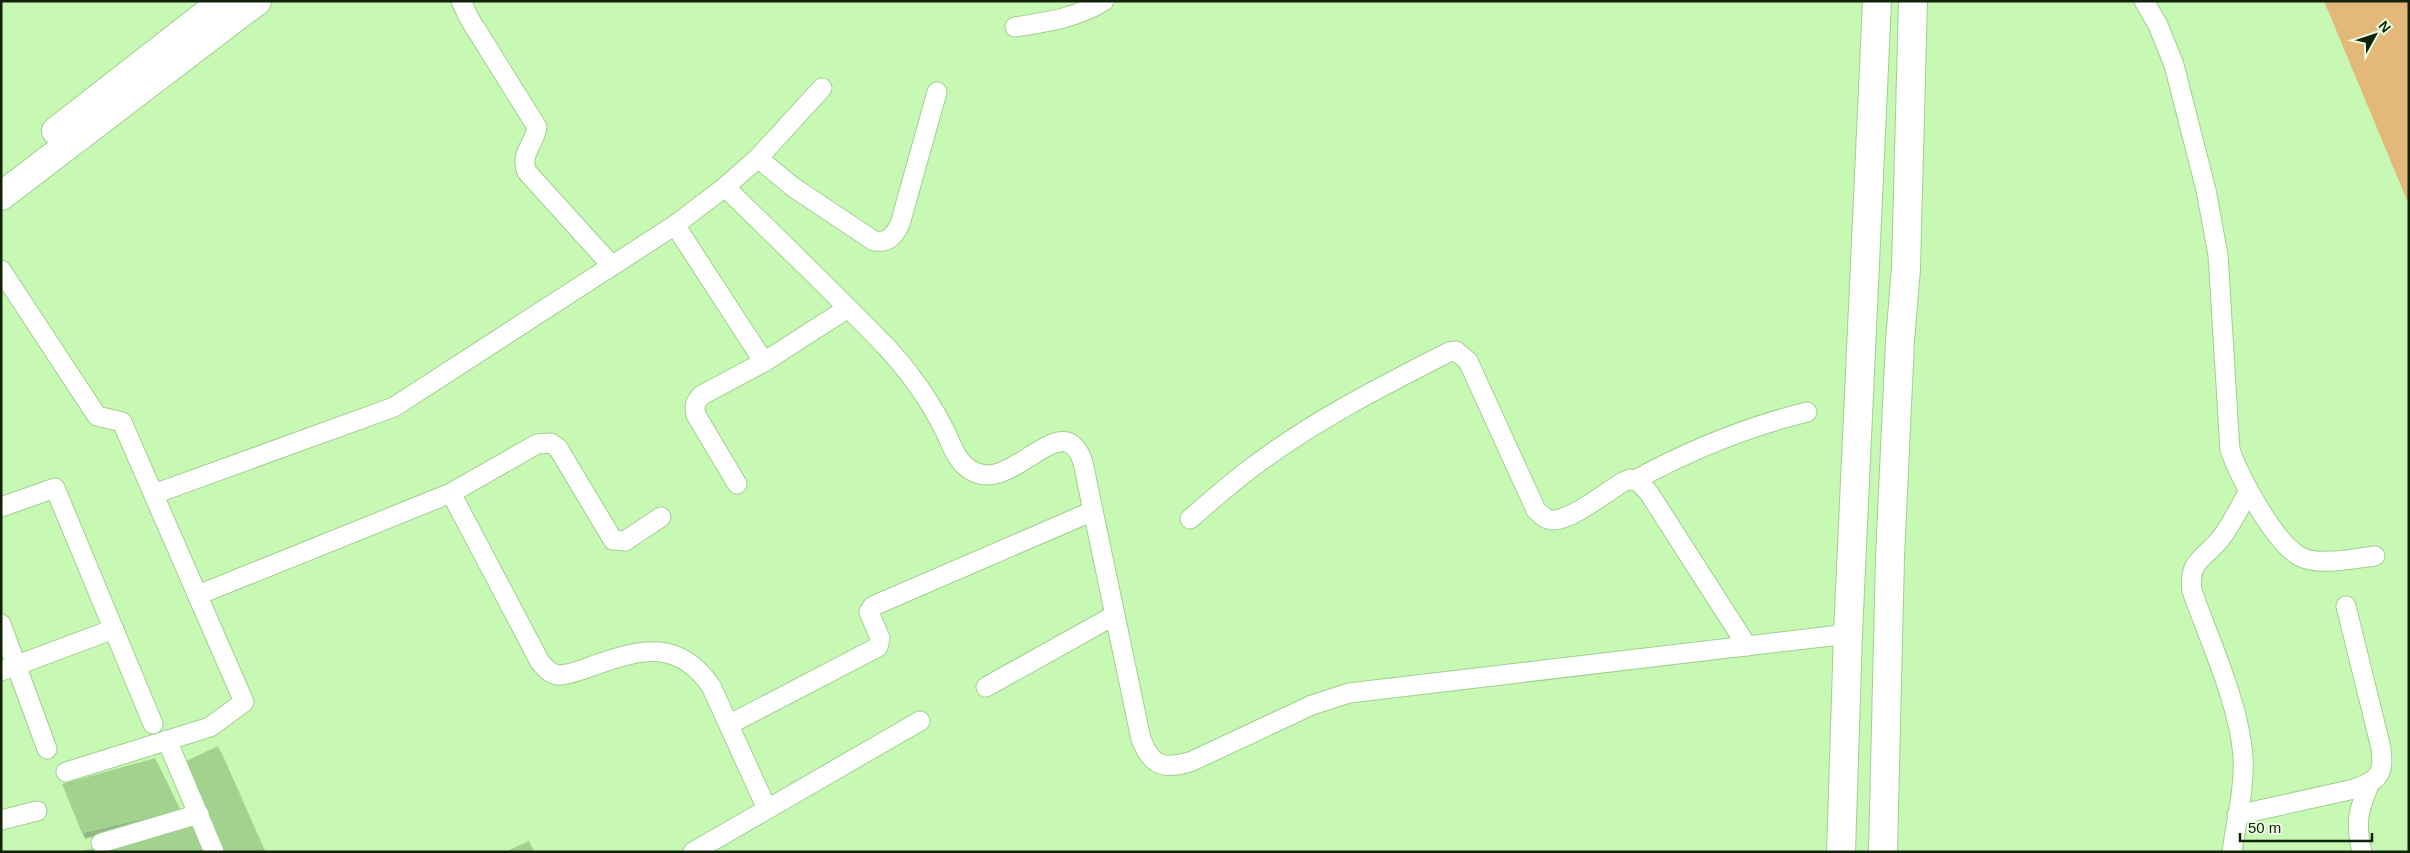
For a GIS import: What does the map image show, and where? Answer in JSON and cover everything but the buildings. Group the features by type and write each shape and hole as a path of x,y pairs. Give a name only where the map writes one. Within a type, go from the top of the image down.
{"highway":[{"path":"1,174 223,1"},
{"path":"1,196 257,1"},
{"path":"1841,852 1848,634 1877,1"},
{"path":"1883,852 1890,548 1900,341 1906,268 1913,1"},
{"path":"1865,262 1906,268"}],"street":[{"path":"461,1 469,18 537,127 536,134 524,157 524,165 527,172 612,266"},
{"path":"1015,27 1064,19 1086,12 1104,1"},
{"path":"2144,1 2158,25 2174,65 2206,190 2218,255 2230,450 2239,474 2284,541 2299,556 2324,562 2375,556"},
{"path":"154,494 394,407 674,225 725,187 758,158 822,88"},
{"path":"758,158 793,187 874,241 890,240 900,224 937,92"},
{"path":"725,187 883,344 913,380 938,416 961,463 966,467 979,475 1002,473 1050,444 1060,441 1068,442 1078,452 1082,460 1141,739 1146,753 1154,761 1174,766 1190,762 1312,705 1349,692 1848,634"},
{"path":"674,225 764,362"},
{"path":"1,270 97,416 122,422 244,702 210,727 66,772"},
{"path":"737,484 700,421 694,406 696,401 702,395 764,362 848,308"},
{"path":"1190,519 1257,463 1304,432 1372,391 1449,352 1456,351 1468,361 1536,510 1543,517 1551,520 1571,515 1623,482 1635,480 1706,445 1769,421 1807,412"},
{"path":"198,595 451,493 537,444 545,443 558,448 613,540 624,541 661,517"},
{"path":"1635,480 1649,493 1747,646"},
{"path":"1,507 55,488 153,724"},
{"path":"2232,852 2243,758 2240,734 2228,692 2192,592 2190,578 2195,563 2221,538 2249,491"},
{"path":"451,493 540,662 549,672 558,675 576,672 624,656 654,651 675,654 689,661 702,672 711,686 730,724 767,809"},
{"path":"730,724 878,647 880,638 870,612 873,606 1093,511"},
{"path":"2237,815 2322,798 2370,783 2380,775 2383,766 2381,748 2346,606"},
{"path":"986,687 1115,615"},
{"path":"1,624 9,669 48,749"},
{"path":"9,669 114,629"},
{"path":"693,852 920,722"},
{"path":"167,740 214,852"},
{"path":"2362,852 2357,832 2358,814 2370,783"},
{"path":"1,820 37,811"},
{"path":"100,844 199,814"}],"shaded area":[{"path":"2324,1 2409,1 2409,205"}]}
